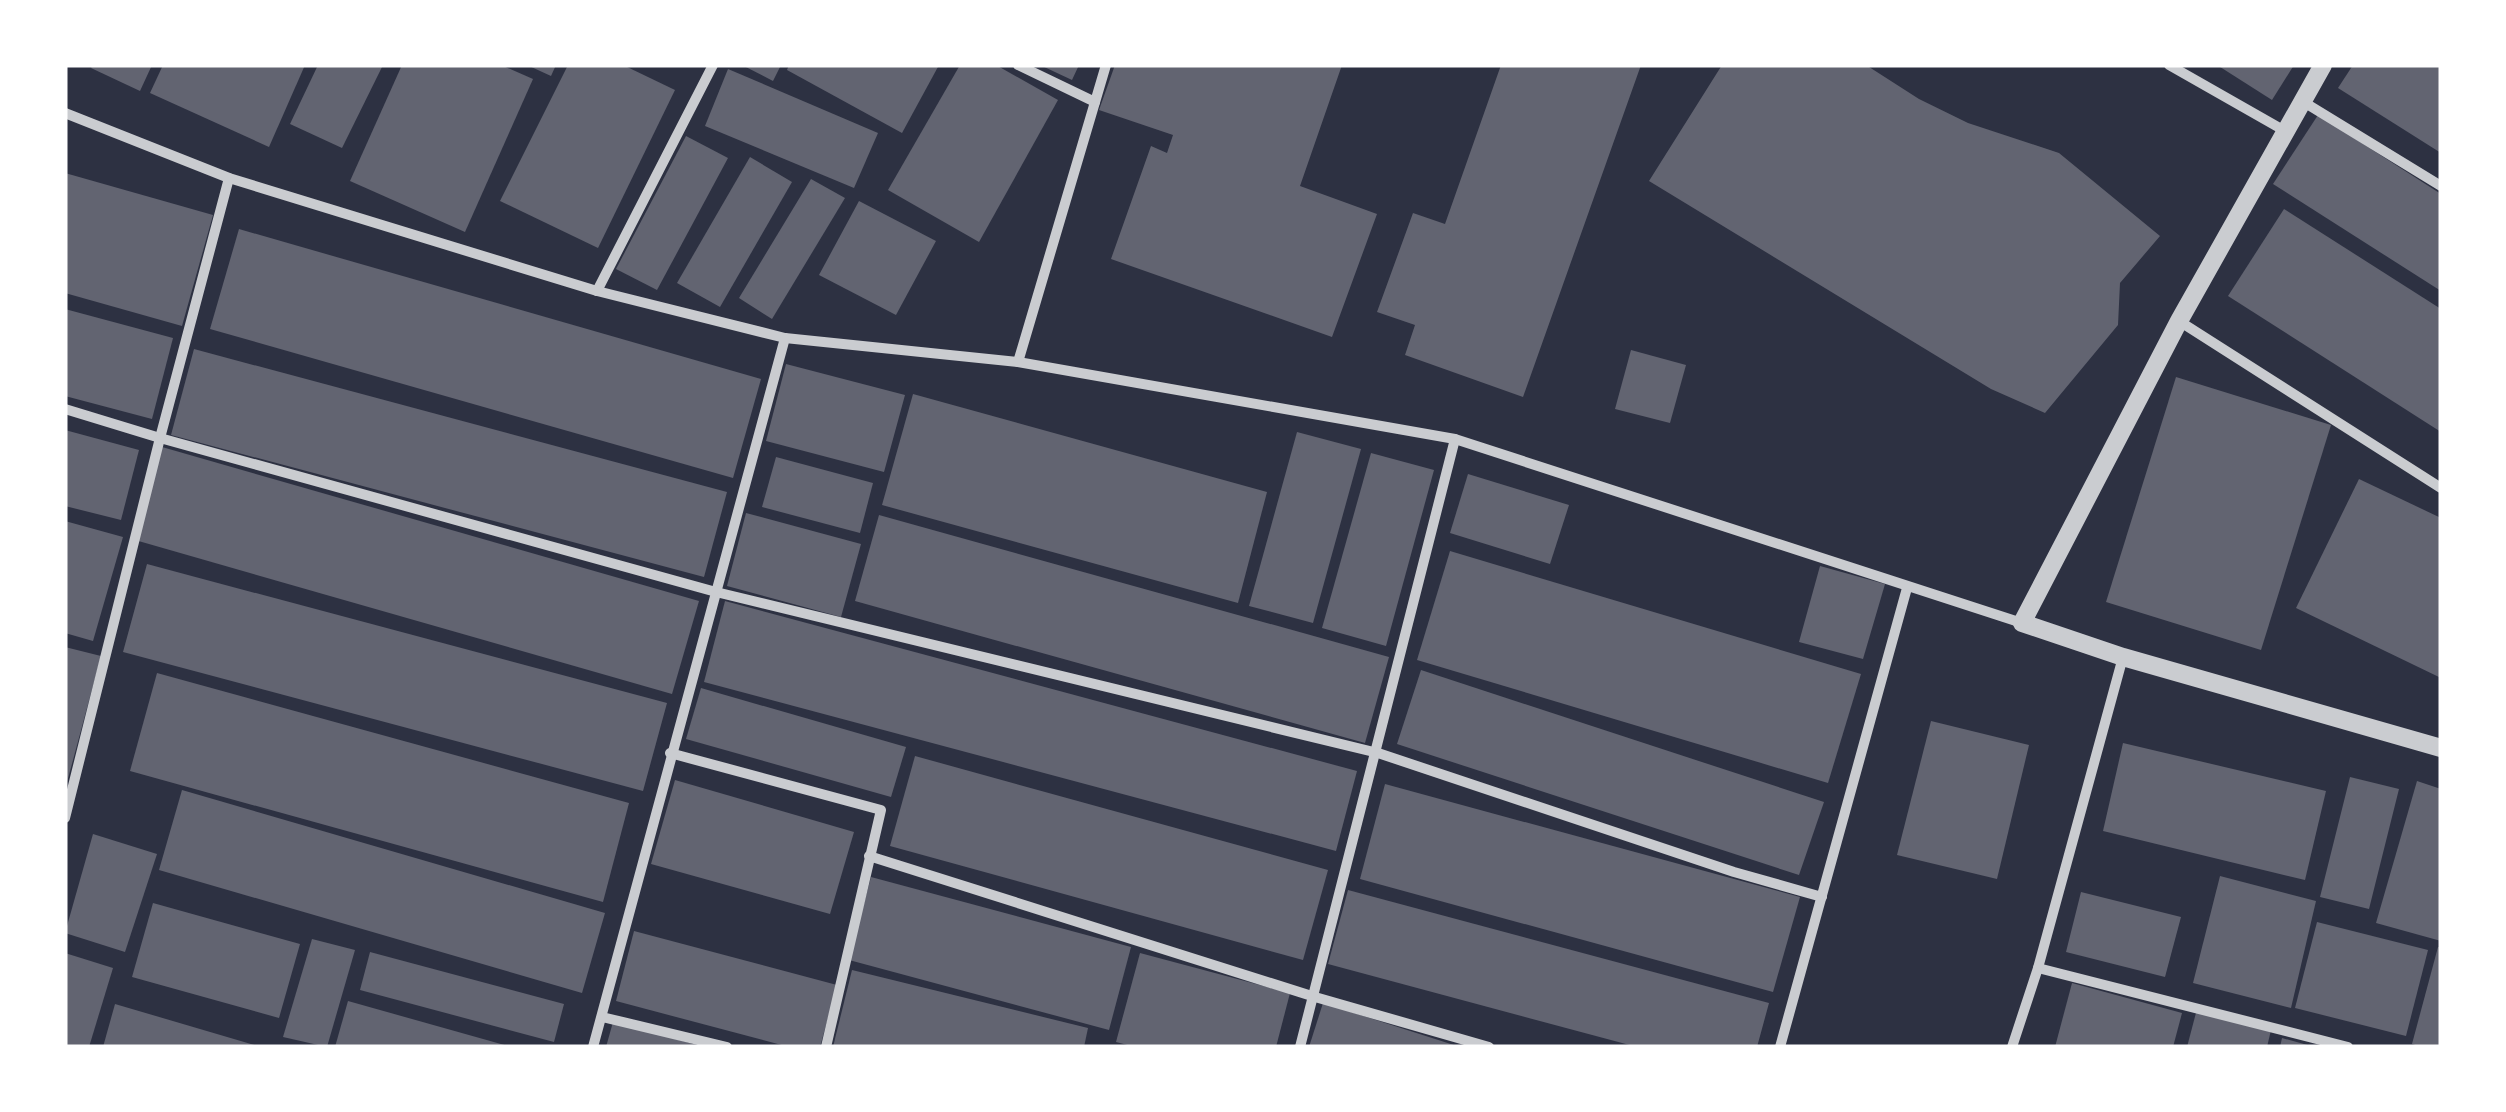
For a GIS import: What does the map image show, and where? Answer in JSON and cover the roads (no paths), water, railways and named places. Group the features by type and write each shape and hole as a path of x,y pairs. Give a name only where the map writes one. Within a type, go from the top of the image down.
{"street":[{"path":"596,291 714,65"},
{"path":"1018,65 1094,102"},
{"path":"1018,362 1106,65"},
{"path":"2169,65 2285,131"},
{"path":"2022,624 2179,320 2323,65"},
{"path":"2302,101 2441,186"},
{"path":"65,113 229,178 596,291 786,338 1018,362 1456,439 2123,657 2441,748"},
{"path":"65,818 229,178"},
{"path":"2179,320 2441,488"},
{"path":"593,1047 786,338"},
{"path":"65,409 716,592 1378,753 1734,872 1822,896"},
{"path":"1300,1047 1456,439"},
{"path":"1780,1047 1908,588"},
{"path":"2012,1047 2038,968 2123,657"},
{"path":"670,753 881,810 826,1047"},
{"path":"869,856 1315,997 1489,1047"},
{"path":"2038,968 2348,1047"},
{"path":"602,1017 726,1047"}]}
